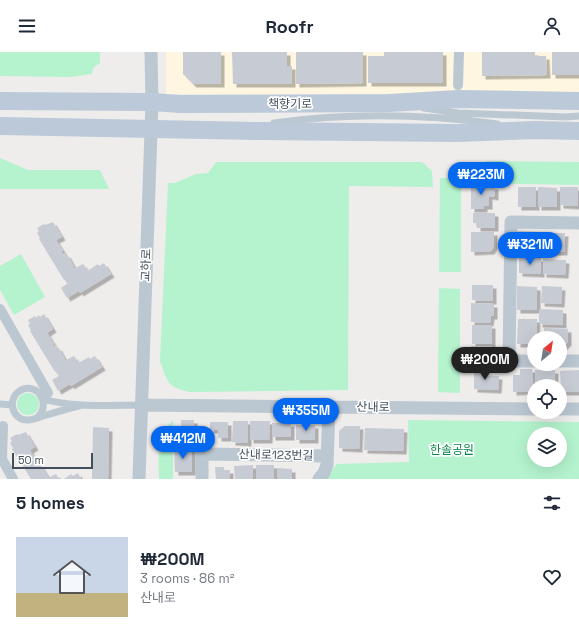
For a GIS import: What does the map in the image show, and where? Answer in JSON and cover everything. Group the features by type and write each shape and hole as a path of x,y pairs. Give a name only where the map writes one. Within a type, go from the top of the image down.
{"main road":[{"name":"책향기로","path":"0,101 152,102 180,104 389,104 458,99 579,101"},
{"path":"0,126 457,133 535,130 579,131"}],"street":[{"name":"교하로","path":"140,479 141,404 152,102 151,52"},
{"path":"458,85 459,52"},
{"path":"527,361 510,361 511,222 579,223"},
{"path":"0,309 45,396"},
{"path":"567,361 579,361"},
{"name":"산내로","path":"141,404 527,409"},
{"name":"산내로123번길","path":"319,479 324,473 327,465 329,406"},
{"path":"567,409 579,409"},
{"path":"3,426 2,459 12,479"},
{"name":"산내로123번길","path":"202,479 202,454 327,456"}],"lane":[{"path":"389,104 458,113 566,117 579,116"},
{"path":"79,406 28,420 23,420 14,413 12,404 17,393 28,388 37,391 60,404 79,406 141,404"},
{"path":"38,417 43,409 45,396"},
{"path":"0,404 12,404"}],"shaded area":[{"path":"166,52 579,52 579,94 166,94"}],"green space":[{"path":"0,52 100,52 100,63 93,68 92,74 71,77 0,76"},
{"path":"0,158 28,170 100,170 109,189 0,189"},
{"path":"486,161 579,162 579,185 474,183 475,172"},
{"path":"216,162 422,162 432,171 433,187 349,186 348,390 189,392 176,388 166,378 160,361 168,183 175,183 196,174 208,173"},
{"path":"440,178 461,178 461,272 439,272"},
{"path":"21,254 45,297 14,315 0,290 0,266"},
{"path":"439,288 460,289 460,393 438,392"},
{"path":"28,393 36,396 39,404 36,412 28,415 20,412 17,404 20,396"},
{"path":"173,420 173,479 159,479 159,447 163,433"},
{"name":"한솔공원","path":"408,420 579,422 579,479 325,479 337,464 409,462"}],"building":[{"path":"183,52 221,52 221,84 193,84 183,74"},
{"path":"232,52 287,52 287,66 292,66 292,84 233,84"},
{"path":"296,52 363,52 363,83 296,84"},
{"path":"384,52 443,52 443,83 368,83 368,56 384,56"},
{"path":"482,52 535,52 535,56 546,56 547,75 482,76"},
{"path":"552,52 579,52 579,75 552,75"},
{"path":"471,185 495,186 495,197 489,196 489,206 484,206 484,209 471,209"},
{"path":"518,187 536,187 536,207 518,207"},
{"path":"538,187 557,188 557,207 538,207"},
{"path":"560,187 578,187 578,206 560,205"},
{"path":"473,213 495,213 495,228 477,228 477,223 473,223"},
{"path":"53,222 62,237 56,240 63,251 61,253 67,254 74,267 73,269 83,264 89,272 89,270 98,264 99,266 104,263 111,274 80,293 79,291 67,298 61,288 68,283 66,279 64,280 39,239 40,238 37,233 39,231 37,228 44,224"},
{"path":"518,231 540,232 539,251 517,250"},
{"path":"471,232 494,232 494,246 491,251 471,252"},
{"path":"542,233 565,233 564,252 541,252"},
{"path":"519,257 541,258 541,274 519,273"},
{"path":"543,259 566,260 565,275 543,274"},
{"path":"472,285 493,285 493,301 472,300"},
{"path":"517,286 537,287 537,310 517,310"},
{"path":"542,286 562,287 561,304 541,303"},
{"path":"471,303 494,304 494,316 491,316 490,323 471,322"},
{"path":"539,309 563,310 563,325 539,324"},
{"path":"44,314 53,329 47,333 54,344 52,345 53,347 55,345 57,348 58,347 65,359 64,361 74,356 80,364 80,362 89,357 90,359 95,356 102,367 71,386 70,384 58,391 52,380 59,376 57,371 55,372 30,331 31,330 28,325 30,324 28,320 35,316 36,318 39,315 40,317"},
{"path":"518,319 537,319 536,331 527,331 527,344 517,344"},
{"path":"472,325 492,325 492,344 472,344"},
{"path":"544,328 568,329 568,342 567,343 567,331 544,331"},
{"path":"471,346 492,346 492,365 471,365"},
{"path":"474,369 482,369 482,375 499,376 498,390 474,389"},
{"path":"520,369 527,369 527,371 532,371 532,379 527,379 527,391 513,392 513,375 520,375"},
{"path":"579,370 579,392 567,392 567,379 560,379 560,371"},
{"path":"535,371 555,371 555,379 535,379"},
{"path":"181,420 194,420 194,438 176,438 176,430 181,430"},
{"path":"233,421 248,421 248,443 232,442"},
{"path":"250,421 270,421 269,440 250,440"},
{"path":"210,422 228,422 228,438 218,438 218,430 210,430"},
{"path":"272,423 291,423 291,437 272,437"},
{"path":"296,425 315,425 315,440 296,440"},
{"path":"345,426 360,426 359,449 339,448 339,431"},
{"path":"93,427 109,428 108,479 92,479"},
{"path":"365,428 404,429 403,451 364,450"},
{"path":"26,432 35,447 30,450 36,461 34,463 40,464 48,477 46,479 31,479 12,449 13,448 10,443 12,441 10,438 17,434"},
{"path":"174,448 192,448 192,472 175,472"},
{"path":"253,465 253,479 235,479 234,466"},
{"path":"256,465 274,465 274,479 256,479"},
{"path":"215,467 224,467 224,470 230,470 230,479 216,479"},
{"path":"277,468 292,469 292,479 277,479"},
{"path":"78,473 81,479 64,479 71,474 73,476"},
{"path":"56,474 59,479 46,479"}]}
